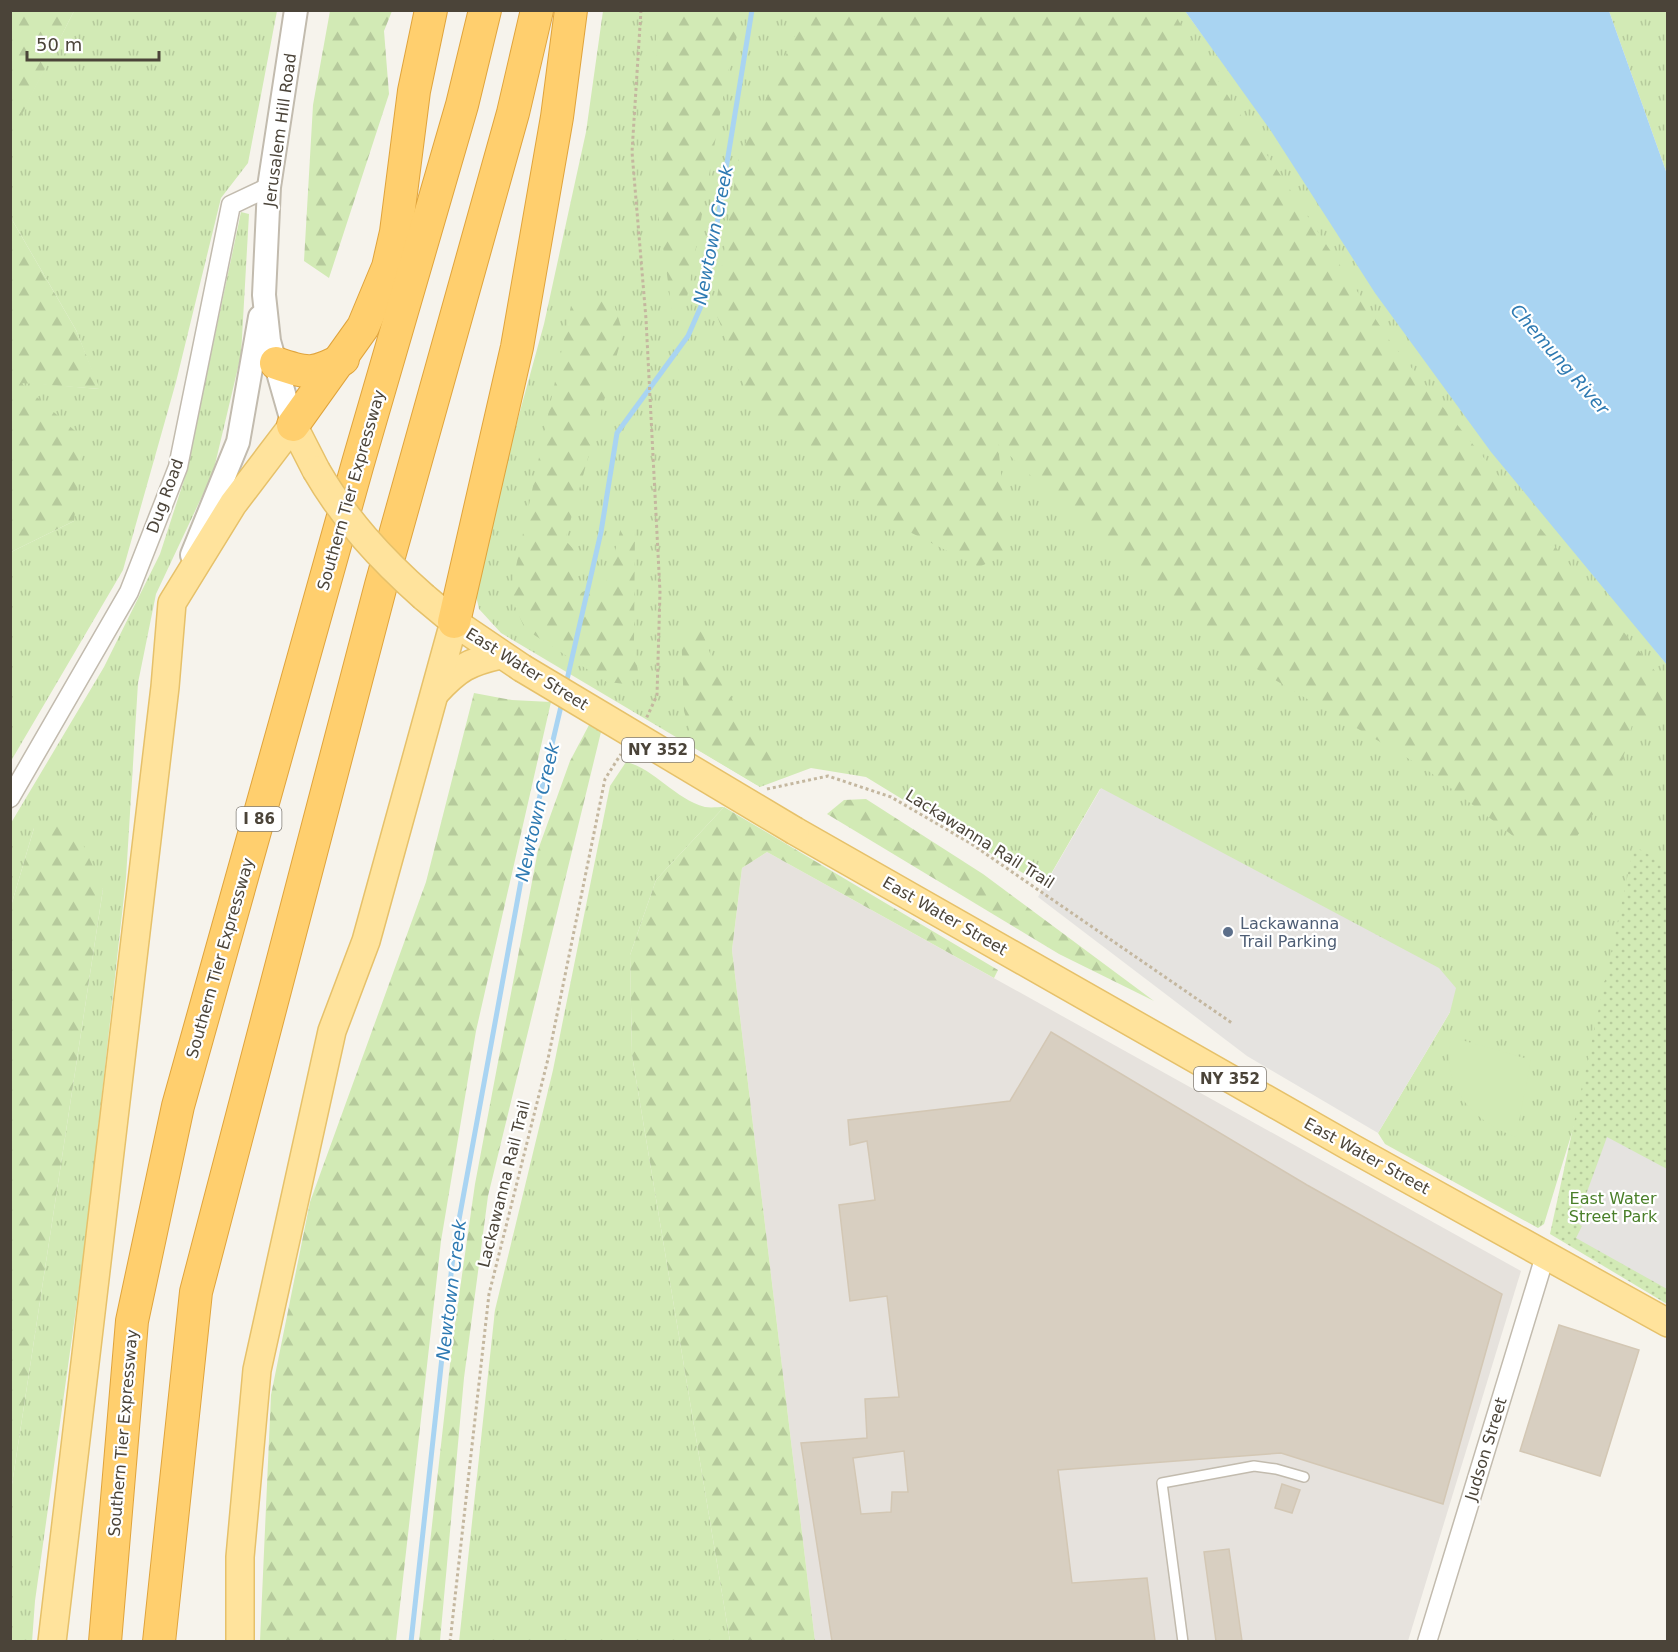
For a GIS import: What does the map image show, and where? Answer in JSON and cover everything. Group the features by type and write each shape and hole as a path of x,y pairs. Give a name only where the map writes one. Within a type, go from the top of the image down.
{"highway":[{"path":"293,425 343,359 367,318 390,258 396,232 414,92 431,10"},
{"name":"Southern Tier Expressway","path":"105,1641 132,1321 178,1107 355,475 462,105 484,10"},
{"path":"159,1641 196,1292 381,585 513,113 537,10"},
{"path":"454,622 517,347 557,117 571,10"},
{"path":"276,363 309,372 321,371 343,359"}],"main road":[{"name":"East Water Street","path":"293,425 336,504 376,553 454,622 511,662 795,831 1545,1256 1668,1323"},
{"path":"52,1641 165,687 172,603 233,504 293,425"},
{"path":"240,1641 240,1557 257,1370 332,1031 366,941 454,622"},
{"path":"435,693 452,673 471,661 511,662"}],"street":[{"name":"Jerusalem Hill Road","path":"293,425 269,341 264,295 269,187 296,10"},
{"name":"Dug Road","path":"10,798 129,592 178,466 231,205 269,187"},
{"path":"172,603 238,442 264,295"},
{"name":"Judson Street","path":"1427,1641 1545,1256"}],"lane":[{"path":"1183,1641 1162,1483 1254,1466 1304,1477"}],"path":[{"path":"639,728 651,712 657,695 660,592 646,319 632,152 642,10"},
{"name":"Lackawanna Rail Trail","path":"450,1641 489,1294 548,1059 605,779 622,752"},
{"name":"Lackawanna Rail Trail","path":"758,791 828,776 891,797 979,850 1232,1023"}],"shaded area":[{"name":"Lackawanna Trail Parking","path":"1101,788 1439,968 1456,988 1450,1012 1378,1133 1247,1056 1038,897"},
{"path":"767,852 1521,1271 1408,1641 815,1641 732,950 742,868"},
{"path":"1607,1137 1667,1169 1667,1289 1576,1238 1582,1226 1576,1222"}],"green space":[{"path":"10,11 74,11 11,136"},
{"path":"74,11 277,11 248,163 221,198 176,382 123,570 11,761 11,552 74,521 20,382 99,389 76,330 11,218 10,136"},
{"path":"330,11 392,11 384,31 389,94 329,278 304,261 313,105"},
{"path":"603,11 1185,11 1624,611 1667,665 1667,934 1596,1054 1544,1224 1538,1228 1385,1144 1378,1133 1450,1012 1100,789 1044,886 866,777 811,768 760,787 501,633 479,609 473,582 544,324 586,132"},
{"path":"658,11 743,11 726,81 686,303 672,309 659,220 656,38"},
{"path":"806,11 1172,11 1390,341 1667,686 1667,719 1632,725 1617,781 1575,839 1517,839 1426,769 1238,658 1098,541 998,444 1009,553 979,567 884,519 751,401 715,311 738,160"},
{"path":"1609,11 1667,11 1667,174"},
{"path":"241,212 249,214 241,355 213,473 156,594 138,683 126,878 86,1238 35,1601 32,1642 11,1641 11,1491 103,889 34,828 11,906 11,823 104,667 160,554 185,477"},
{"path":"11,218 76,330 100,389 21,383 83,438 74,521 11,552"},
{"path":"572,301 613,301 623,333 565,540 579,555 576,595 608,580 621,527 635,526 634,641 638,672 626,684 607,682 525,629 510,595"},
{"path":"700,626 718,675 744,720 786,754 779,769 757,785 695,748 684,711 681,628"},
{"path":"474,693 512,700 551,702 476,1031 441,1241 396,1641 260,1641 271,1395 310,1202 426,882"},
{"path":"589,725 601,732 488,1196 464,1378 440,1641 419,1641 453,1338 475,1184 538,850 570,761"},
{"path":"626,762 646,771 694,803 705,807 724,807 656,880 630,955 632,1055 730,1641 459,1642 495,1310 553,1070 610,786"},
{"path":"866,799 983,874 1154,1001 1059,954 827,814 844,800"},
{"path":"724,807 998,970 994,978 767,852 742,868 732,950 815,1641 730,1641 632,1055 630,955 656,880"},
{"path":"73,822 103,889 11,1491 11,906 34,828"},
{"name":"East Water Street Park","path":"1634,846 1667,865 1667,1304 1550,1234"},
{"path":"1451,1037 1531,1060 1516,1137 1486,1122 1463,1099 1450,1071"}],"water":[{"name":"Chemung River","path":"1185,11 1609,11 1667,174 1667,665 1491,452 1375,293 1271,131"}],"building":[{"path":"1051,1032 1307,1185 1502,1294 1443,1504 1281,1453 1058,1470 1072,1583 1147,1578 1155,1641 832,1641 801,1443 867,1438 865,1399 899,1397 887,1296 850,1301 839,1205 875,1200 867,1141 850,1145 848,1120 1010,1101","holes":["904,1451 908,1492 892,1492 891,1512 861,1514 853,1458"]},
{"path":"1559,1325 1639,1350 1600,1476 1520,1451"},
{"path":"1282,1484 1300,1490 1292,1513 1275,1508"},
{"path":"1229,1549 1242,1641 1216,1641 1204,1552"}],"waterway":[{"name":"Newtown Creek","path":"566,684 601,532 617,433 688,336 705,297 752,10"},
{"name":"Newtown Creek","path":"411,1642 454,1247 525,859 562,702"}],"place":[{"name":"Lackawanna Trail Parking","path":"1228,932"}]}
